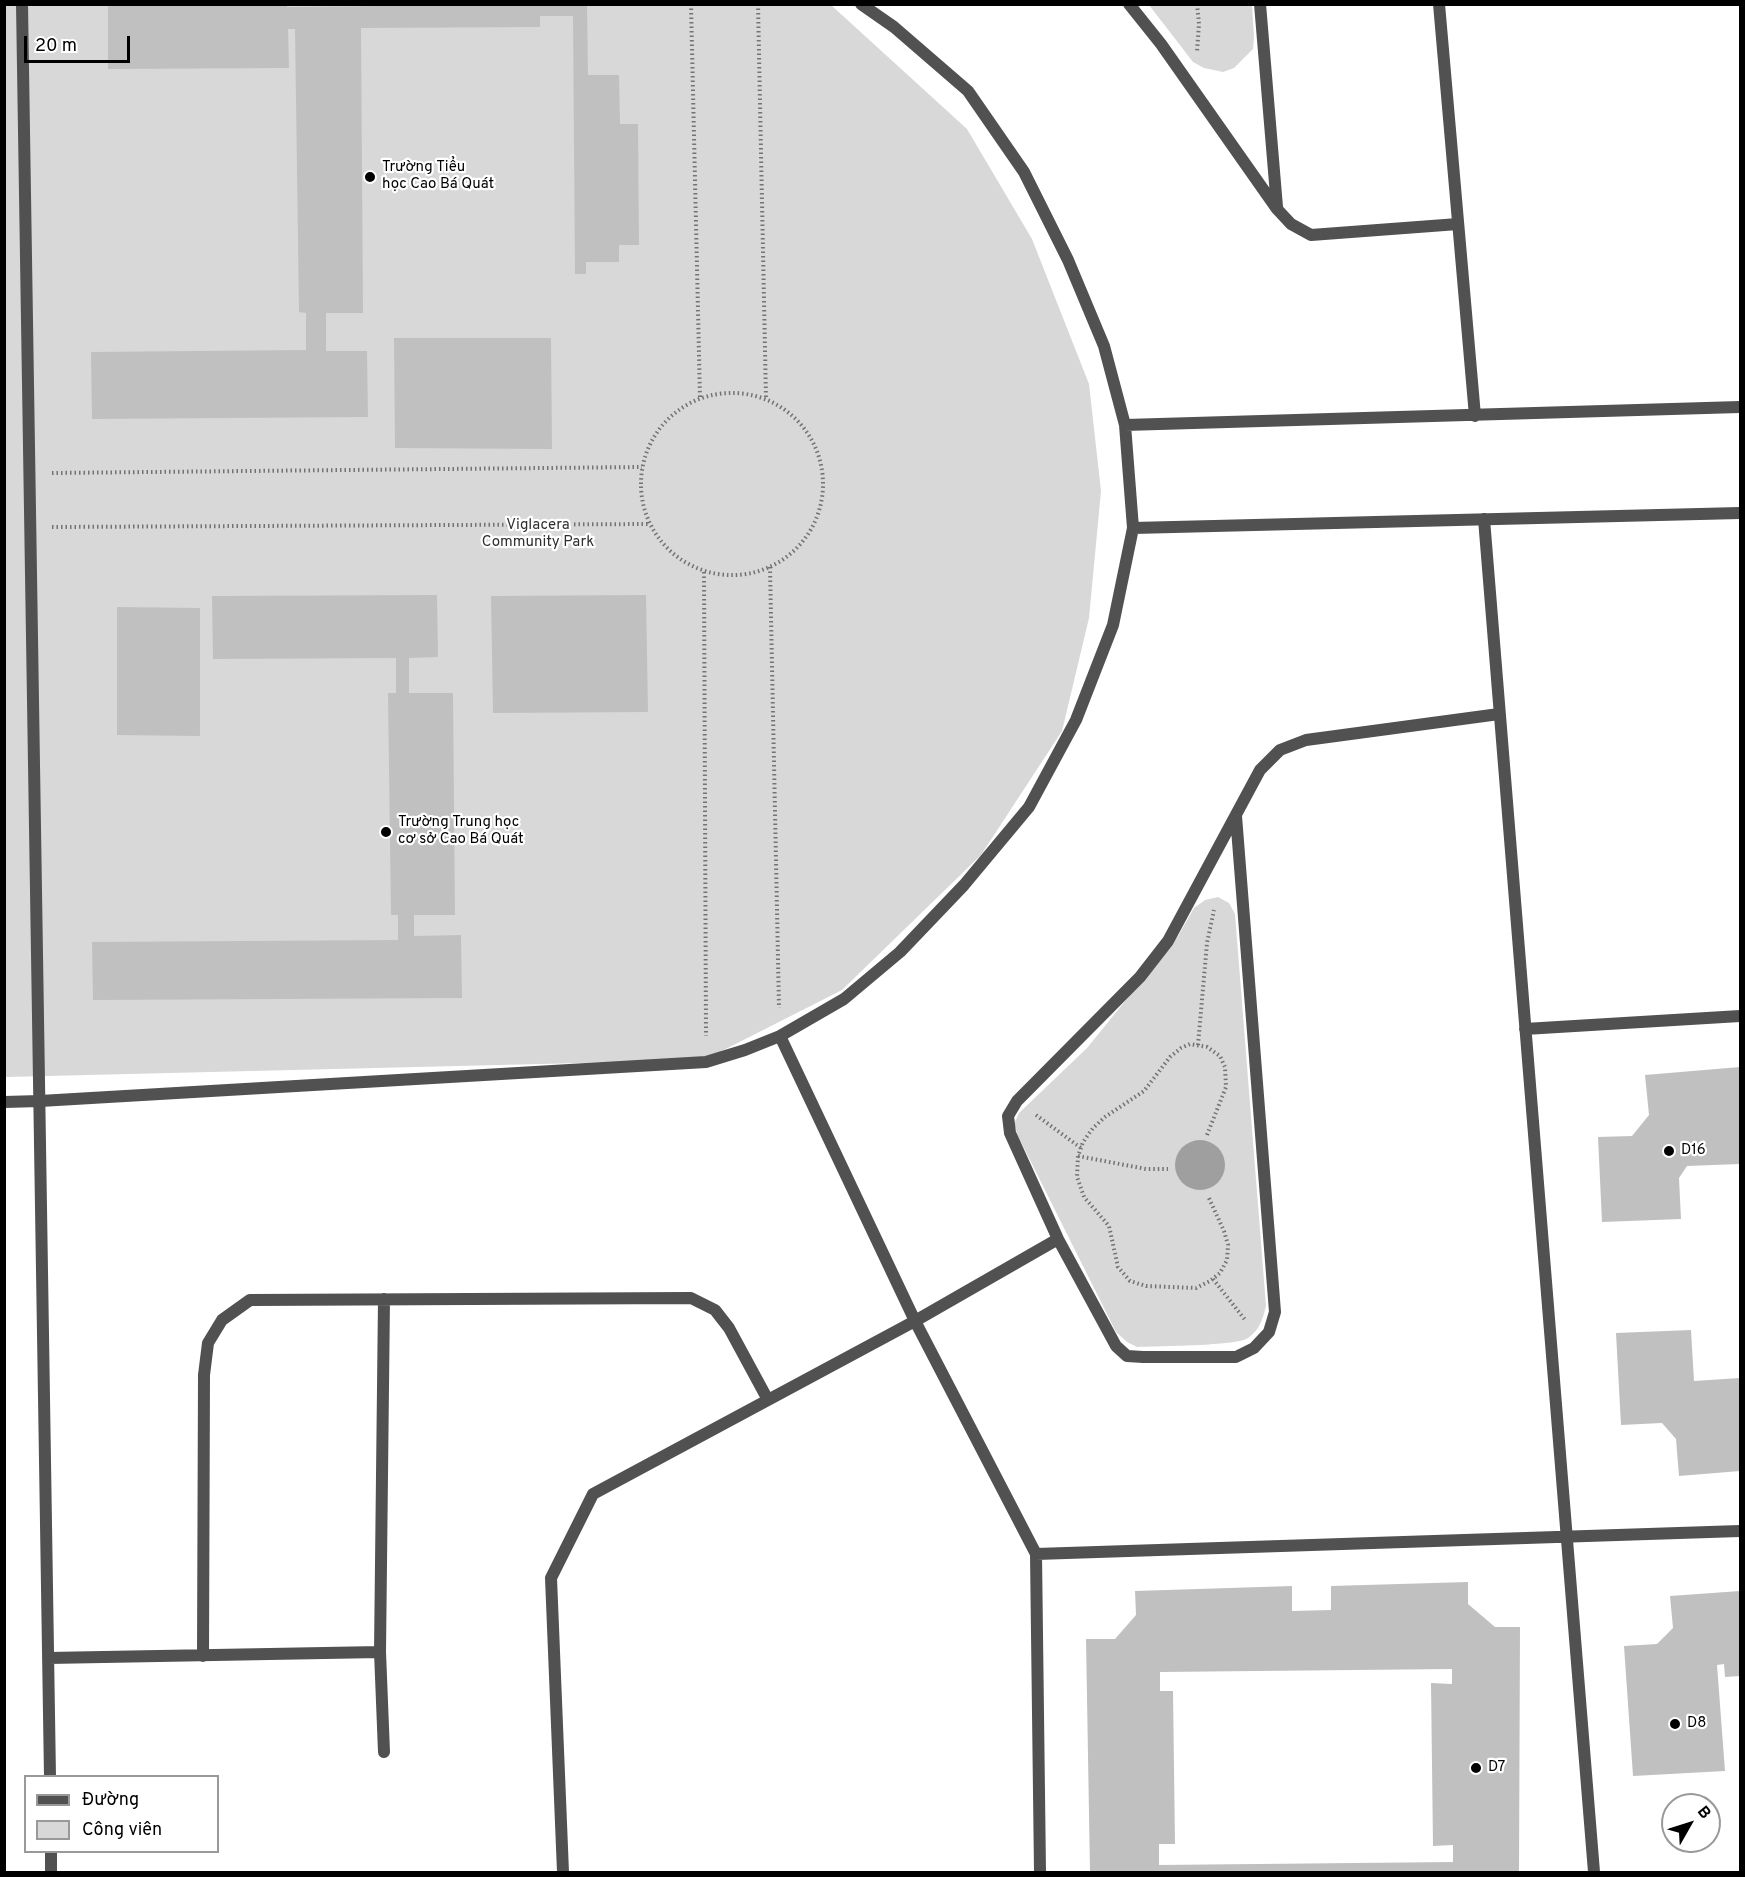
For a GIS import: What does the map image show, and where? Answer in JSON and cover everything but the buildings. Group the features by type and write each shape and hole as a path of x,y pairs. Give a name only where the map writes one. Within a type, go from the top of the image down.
{"street":[{"path":"22,4 50,1775"},
{"path":"4,1102 706,1062 780,1036 844,999 900,952 964,885 1029,807 1076,720 1113,625 1133,528 1125,425 1104,346 1068,260 1024,172 968,92 894,27 861,4"},
{"path":"1129,4 1161,44 1277,209 1291,224 1311,235 1458,224"},
{"path":"1260,4 1277,209"},
{"path":"1439,4 1475,416"},
{"path":"1125,425 1740,407"},
{"path":"1133,528 1740,513"},
{"path":"1484,519 1594,1872"},
{"path":"1236,816 1275,1311 1269,1332 1254,1347 1236,1357 1143,1358 1127,1356 1116,1346 1058,1239 1010,1134 1008,1116 1017,1101 1140,977 1168,941 1260,770 1280,750 1306,740 1499,714"},
{"path":"1525,1029 1740,1016"},
{"path":"780,1036 915,1321 1036,1554 1040,1872"},
{"path":"563,1872 552,1578 593,1494 915,1321 1058,1239"},
{"path":"203,1656 204,1375 208,1342 222,1320 250,1300 691,1298 715,1310 729,1328 768,1400"},
{"path":"384,1299 380,1652 384,1752"},
{"path":"1036,1554 1740,1531"},
{"path":"48,1659 380,1652"},
{"path":"51,1853 51,1872"}],"path":[{"path":"691,4 700,399"},
{"path":"758,4 766,400"},
{"path":"1191,86 1197,55 1197,4"},
{"path":"722,392 760,396 766,400 793,415 815,445 824,482 818,518 797,550 766,570 736,577 704,572 676,557 654,534 641,499 642,461 659,428 687,403 722,392"},
{"path":"30,474 642,467"},
{"path":"31,527 650,524"},
{"path":"770,567 780,1036"},
{"path":"704,572 706,1062"},
{"path":"1198,1045 1207,943 1215,909"},
{"path":"1207,1135 1226,1087 1225,1066 1220,1056 1208,1047 1190,1044 1170,1057 1144,1091 1105,1117 1093,1128 1083,1142 1078,1156 1077,1177 1084,1197 1109,1226 1118,1267 1130,1281 1146,1286 1196,1288 1220,1273 1227,1260 1228,1245 1208,1196"},
{"path":"1017,1101 1081,1148"},
{"path":"1078,1156 1146,1169 1168,1169"},
{"path":"1213,1279 1261,1340"}],"green space":[{"name":"Viglacera Community Park","path":"4,5 831,5 967,129 1032,239 1089,384 1101,491 1089,618 1062,731 981,855 842,990 704,1060 5,1077"},
{"path":"1149,5 1252,5 1253,49 1234,68 1223,72 1204,68 1193,62"},
{"path":"1218,897 1229,903 1235,914 1266,1306 1258,1328 1248,1338 1241,1341 1137,1347 1116,1332 1014,1124 1019,1113 1087,1048 1178,936 1194,908 1205,900"}],"shaded area":[{"path":"1200,1140 1218,1147 1225,1165 1218,1183 1200,1190 1182,1183 1175,1165 1182,1147"}],"place":[{"name":"Trường Tiểu học Cao Bá Quát","path":"370,177"},
{"name":"Trường Trung học cơ sở Cao Bá Quát","path":"386,832"},
{"name":"D16","path":"1669,1151"},
{"name":"D8","path":"1675,1724"},
{"name":"D7","path":"1476,1768"}]}
